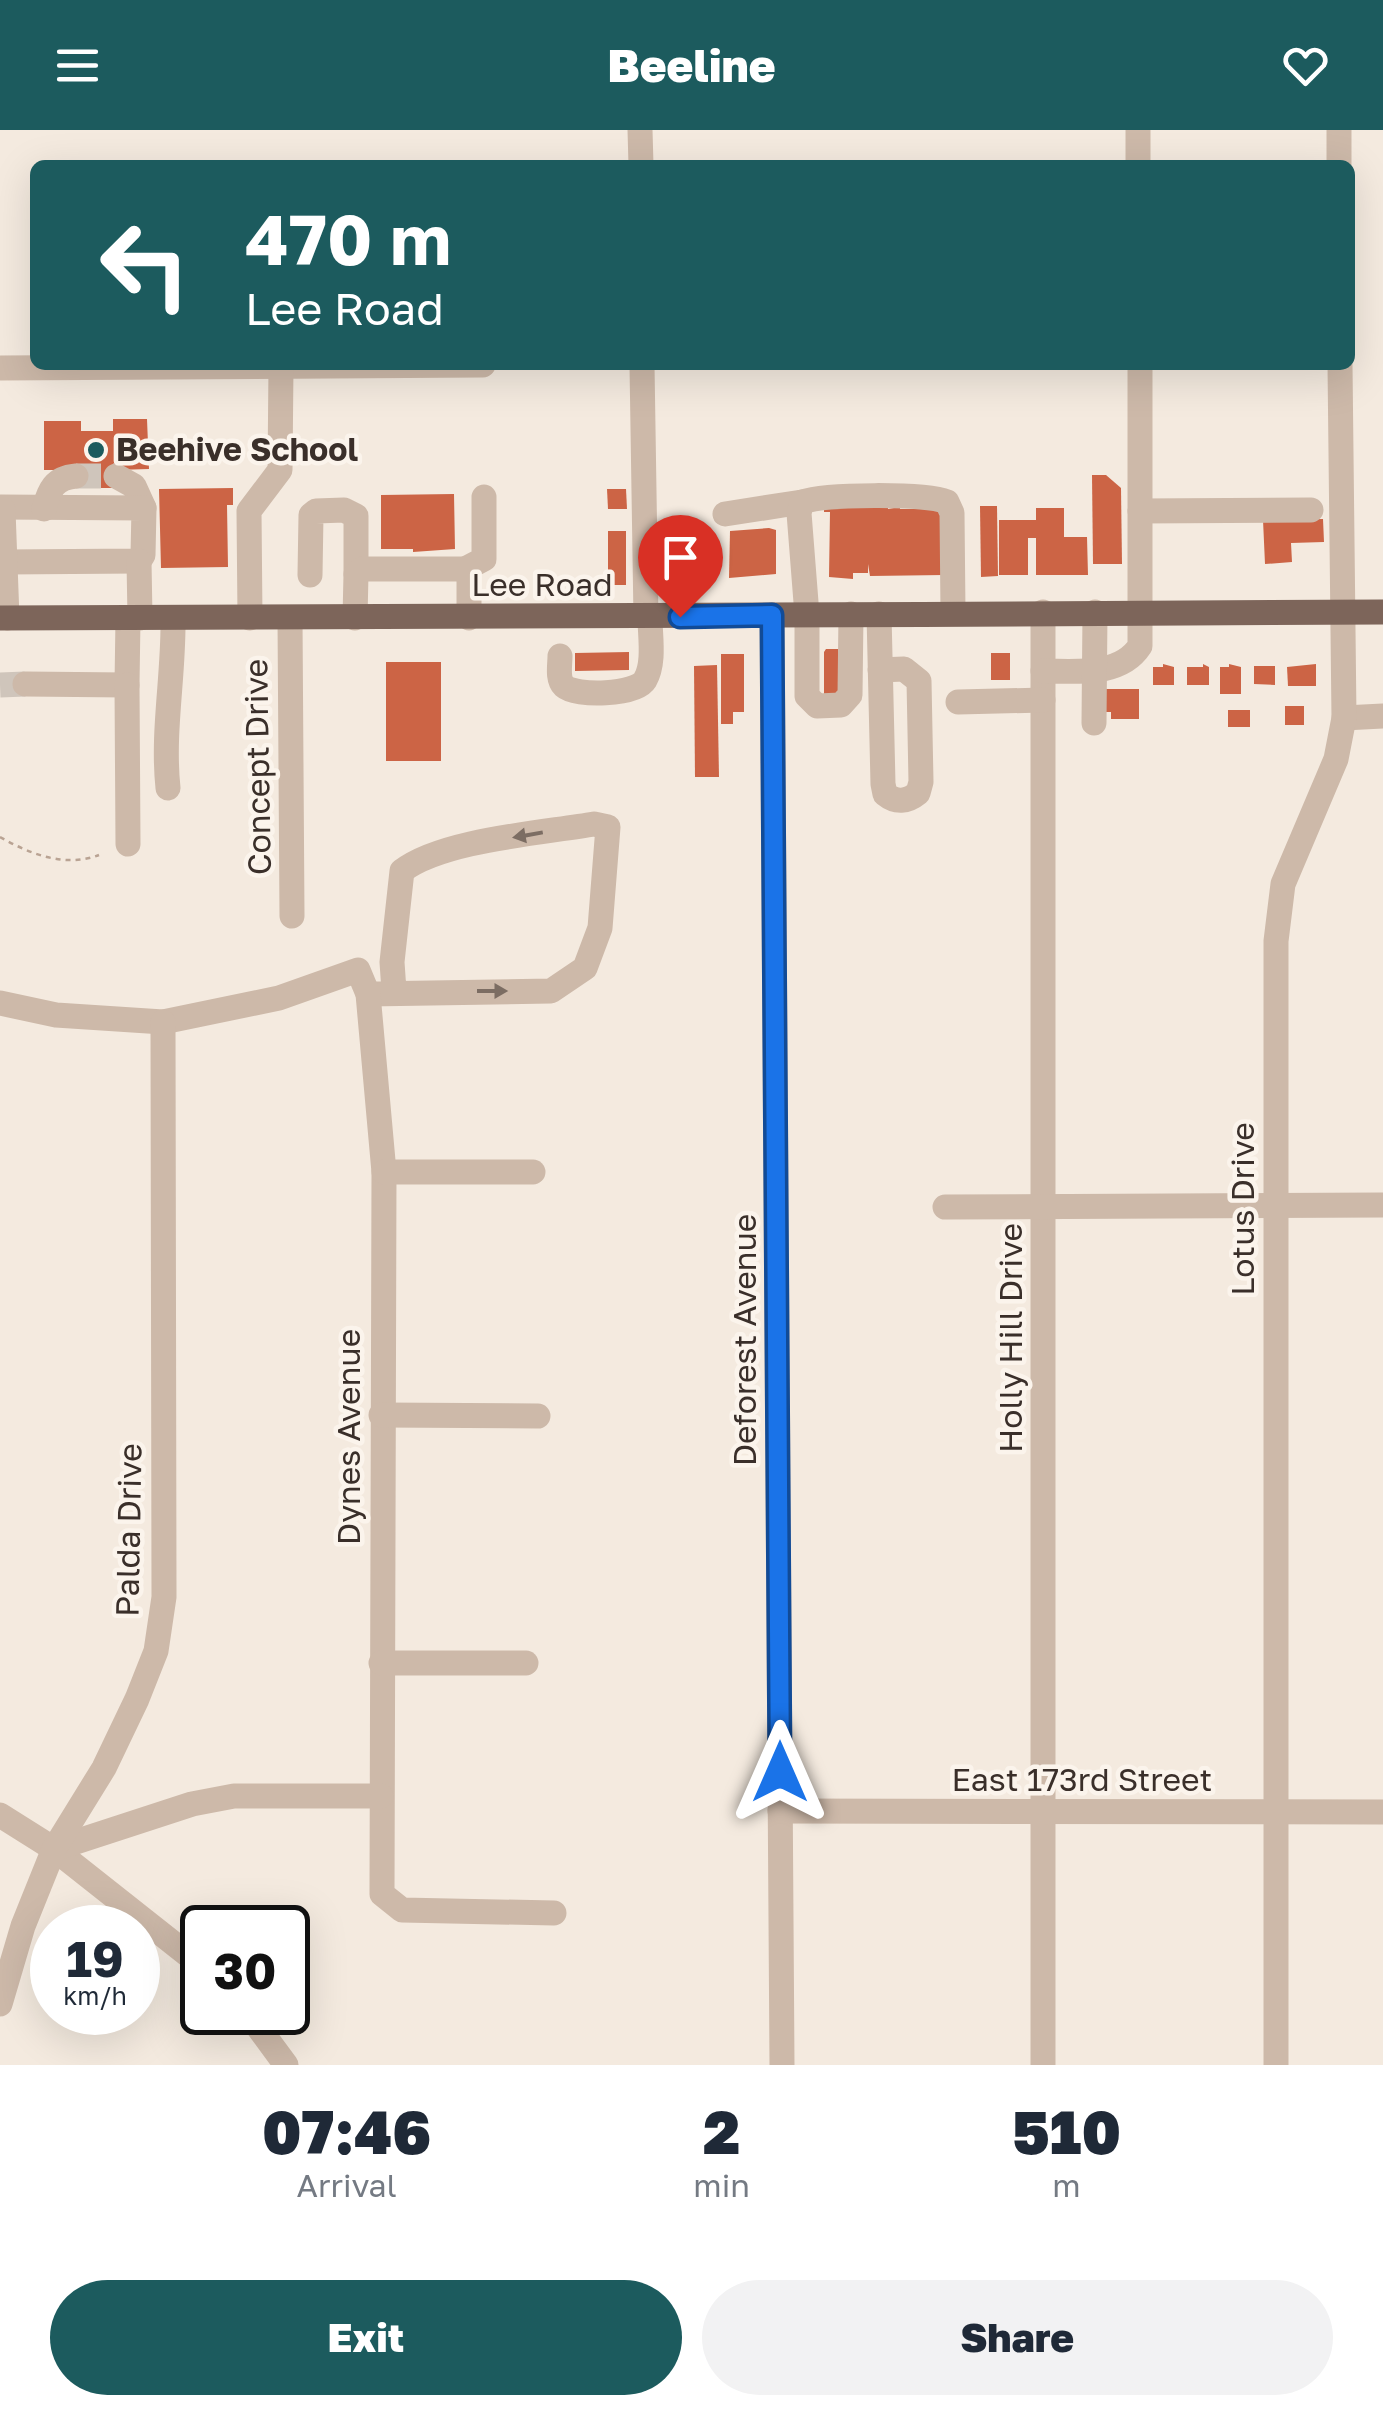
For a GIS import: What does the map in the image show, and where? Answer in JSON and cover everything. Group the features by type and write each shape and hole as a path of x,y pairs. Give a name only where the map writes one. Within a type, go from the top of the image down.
{"main road":[{"name":"Lee Road","path":"4,618 1383,612"}],"street":[{"path":"640,130 641,160"},
{"path":"1138,130 1138,160"},
{"path":"1339,130 1339,160"},
{"path":"0,368 30,368"},
{"path":"250,618 250,511 280,470 281,370"},
{"path":"560,656 560,680 566,688 577,691 636,689 643,683 650,664 642,370"},
{"path":"1043,671 1096,670 1122,664 1140,646 1140,370"},
{"name":"Lotus Drive","path":"1276,2065 1276,941 1283,884 1336,759 1344,718 1340,370"},
{"path":"44,510 56,482 76,476"},
{"path":"116,476 134,486 144,508 144,555 138,561 128,685 128,844"},
{"path":"356,574 362,569 465,569 484,558 484,497"},
{"path":"724,514 871,497 935,498 947,502 952,513 952,612"},
{"path":"802,502 807,696 817,706 826,708 846,702 850,696 851,614"},
{"path":"4,618 2,508 144,508"},
{"path":"310,576 311,515 316,510 344,510 356,516 355,618"},
{"path":"1140,511 1311,510"},
{"path":"5,562 138,561"},
{"path":"465,569 469,574 469,618"},
{"name":"Holly Hill Drive","path":"1043,612 1044,2065"},
{"path":"1094,723 1096,612"},
{"path":"878,614 884,794 902,801 918,793 921,782 919,681 904,669 880,670"},
{"name":"Deforest Avenue","path":"772,615 782,2065"},
{"path":"168,788 164,736 174,660 173,618"},
{"name":"Concept Drive","path":"290,618 292,916"},
{"path":"772,682 807,682"},
{"path":"25,684 128,685"},
{"path":"958,702 1043,700"},
{"path":"1344,718 1383,716"},
{"path":"594,824 608,827 600,928 585,968 552,990 382,993 392,962 402,871 418,858 594,824"},
{"name":"Dynes Avenue","path":"163,1022 280,998 358,970 382,993 382,1894 402,1910 554,1913"},
{"path":"0,1003 56,1015 163,1022"},
{"name":"Palda Drive","path":"0,2004 23,1926 54,1849 104,1768 156,1652 164,1597 163,1022"},
{"path":"384,1172 533,1172"},
{"path":"945,1207 1383,1205"},
{"path":"381,1415 538,1416"},
{"path":"381,1663 526,1664"},
{"path":"54,1849 192,1804 234,1796 381,1796"},
{"name":"East 173rd Street","path":"780,1811 1383,1812"},
{"path":"0,1815 54,1849 180,1949"},
{"path":"264,2035 286,2065"}],"path":[{"path":"0,836 37,856 82,861 99,854"}],"building":[{"name":"Beehive School","path":"113,419 147,419 149,469 116,470 117,488 76,488 76,470 44,470 44,421 81,421 81,431 113,431"},
{"path":"1092,475 1106,475 1121,488 1122,564 1093,564"},
{"path":"233,488 233,505 227,505 228,567 161,568 159,489"},
{"path":"607,489 626,489 627,509 608,509"},
{"path":"454,494 455,549 381,549 381,495"},
{"path":"980,506 997,506 998,576 981,577"},
{"path":"824,508 943,509 944,575 870,576 868,564 868,573 853,573 853,579 829,577 830,512 824,512"},
{"path":"1036,508 1064,508 1064,537 1087,537 1088,575 1036,575 1036,538 1028,538 1028,575 999,575 999,520 1036,520"},
{"path":"1323,519 1324,542 1291,543 1292,562 1265,564 1263,520"},
{"path":"776,530 776,574 729,578 730,531"},
{"path":"608,531 626,531 626,585 608,585"},
{"path":"826,649 838,649 841,699 824,699"},
{"path":"629,652 629,670 575,671 575,653"},
{"path":"991,653 1010,653 1010,680 991,680"},
{"path":"721,654 744,654 744,712 733,712 733,724 721,724"},
{"path":"386,662 441,662 441,761 386,761"},
{"path":"1316,664 1316,686 1288,686 1287,667"},
{"path":"717,665 719,777 695,777 694,666"},
{"path":"1254,666 1275,666 1275,685 1254,684"},
{"path":"1153,667 1174,667 1174,685 1153,685"},
{"path":"1187,667 1209,667 1209,685 1187,685"},
{"path":"1220,667 1241,667 1241,694 1220,694"},
{"path":"1101,689 1139,689 1139,719 1111,719 1111,712 1101,712"},
{"path":"1285,706 1304,706 1304,725 1285,725"},
{"path":"1228,710 1250,710 1250,727 1228,727"}],"tunnel":[{"path":"76,476 116,476"},
{"path":"0,685 25,684"}],"place":[{"name":"Beehive School","path":"96,450"}],"route":[{"path":"680,617 772,615 780,1772"}]}
